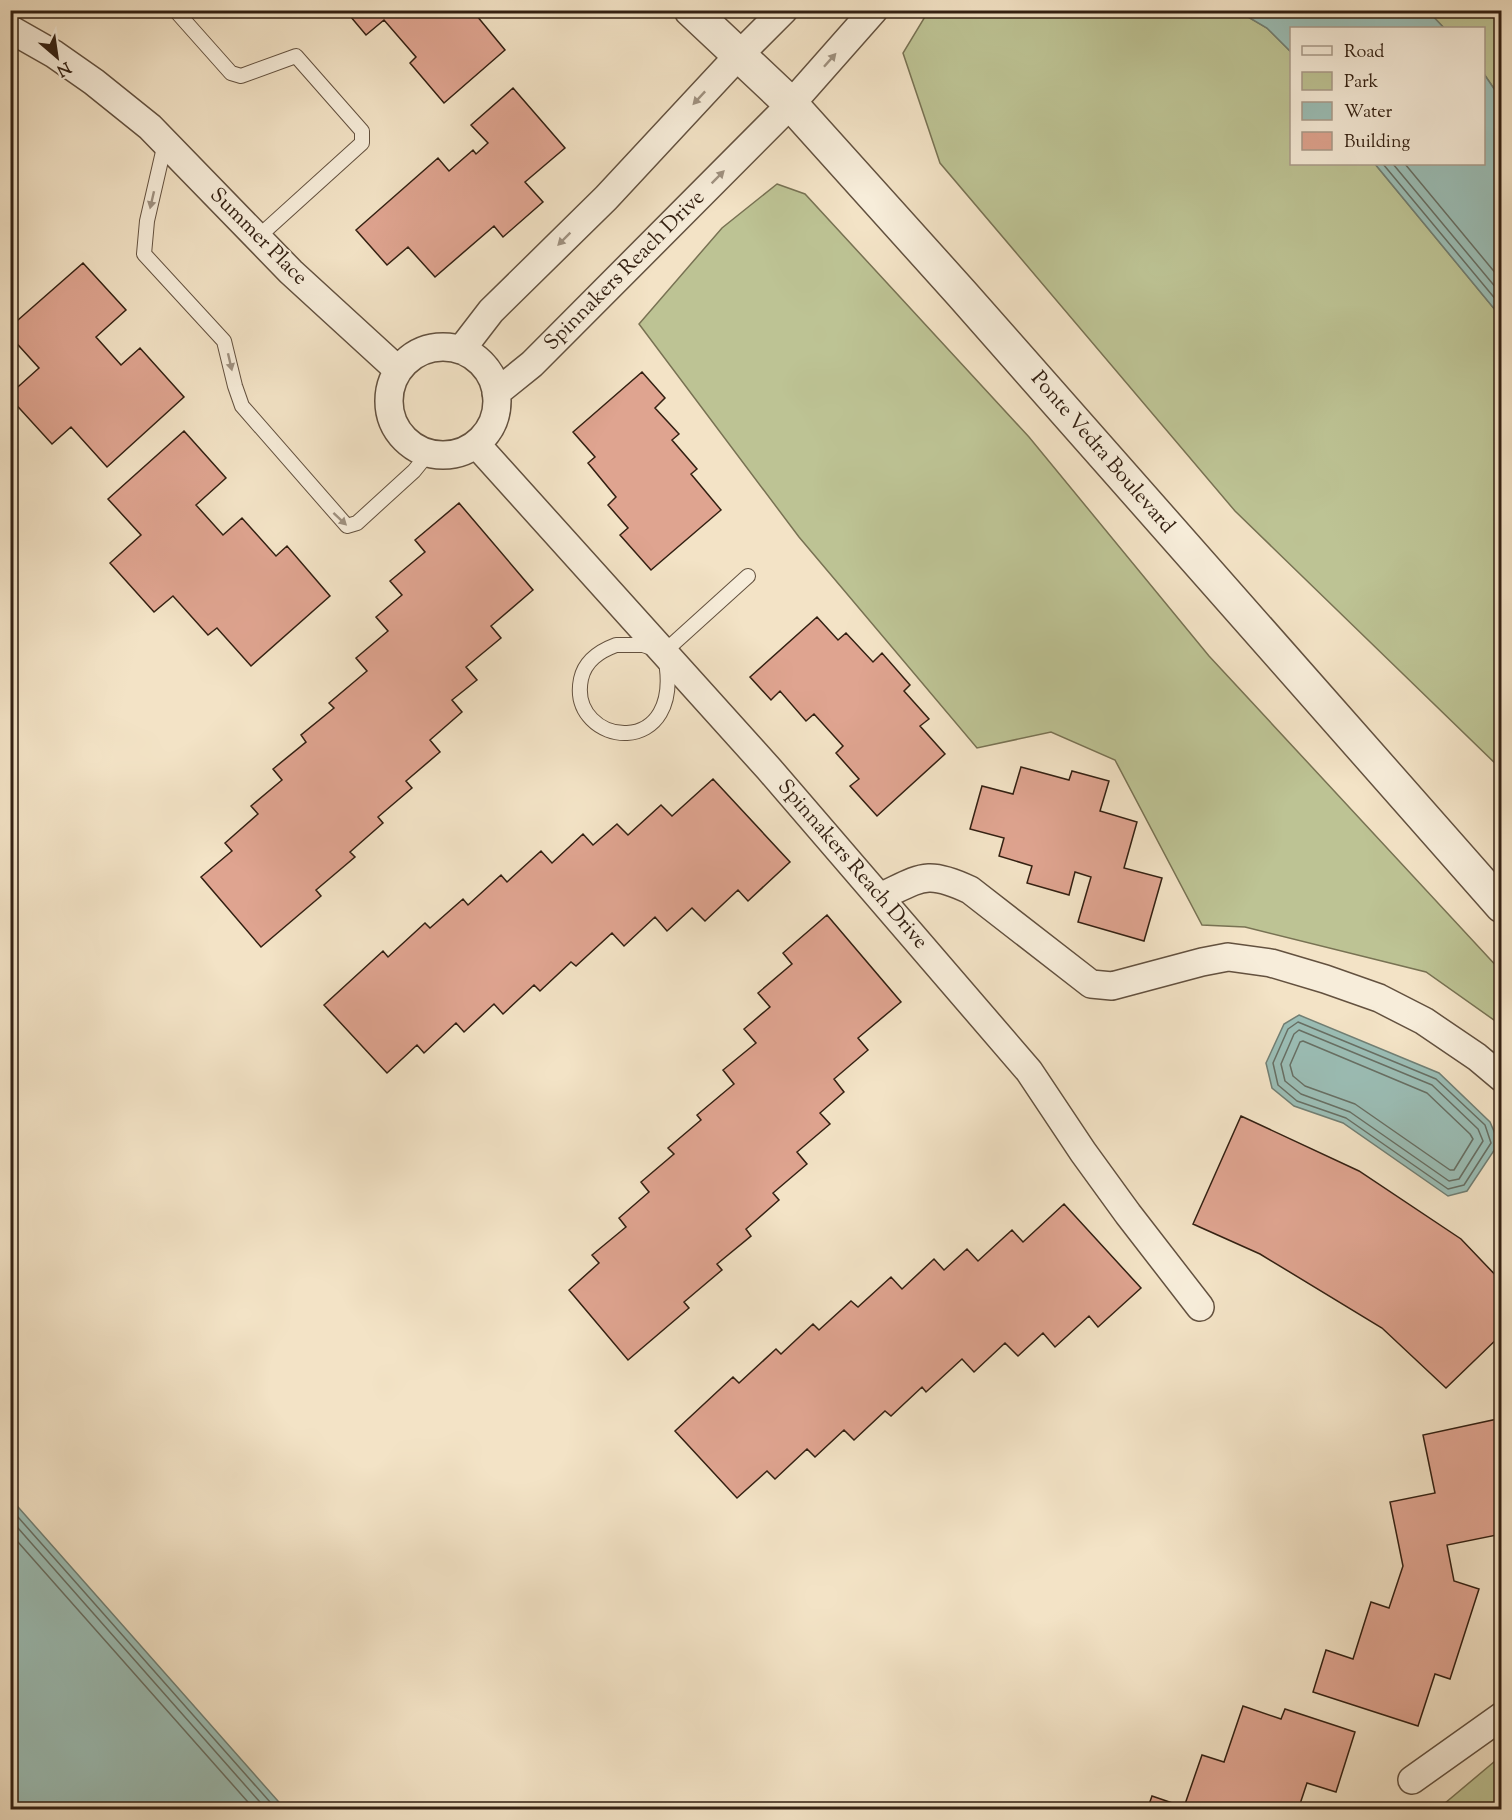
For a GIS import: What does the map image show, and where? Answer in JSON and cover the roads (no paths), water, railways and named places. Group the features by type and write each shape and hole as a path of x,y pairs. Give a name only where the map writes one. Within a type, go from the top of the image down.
{"street":[{"name":"Ponte Vedra Boulevard","path":"691,10 791,104 962,294 1502,906"},
{"path":"461,350 490,311 606,198 784,10"},
{"name":"Spinnakers Reach Drive","path":"496,393 532,364 791,104 874,10"},
{"name":"Summer Place","path":"13,34 54,54 94,82 150,127 291,272 398,370"},
{"path":"441,346 461,350 477,358 490,374 496,393 497,410 489,432 477,445 458,453 441,456 427,455 408,444 395,427 388,406 390,386 405,361 422,351 441,346"},
{"name":"Spinnakers Reach Drive","path":"477,445 769,769 1029,1071 1115,1196 1200,1307"},
{"path":"879,897 918,879 934,877 949,879 970,890 1091,984 1112,986 1228,957 1271,963 1379,998 1424,1021 1477,1057 1502,1078"},
{"path":"1412,1780 1502,1716"}],"lane":[{"path":"175,10 231,73 241,76 296,56 362,131 362,143 257,238"},
{"path":"165,143 147,221 144,254 224,341 242,406 346,526 357,524 414,471 427,455"},
{"path":"664,652 748,576"},
{"path":"616,645 643,645 664,652 668,670 667,699 662,712 652,723 626,734 612,732 599,726 588,716 579,688 582,673 590,660 602,650 616,645"}],"water":[{"path":"1238,11 1428,11 1443,27 1290,27 1290,51 1267,28"},
{"path":"1485,75 1501,99 1501,317 1376,165 1485,165"},
{"path":"1299,1015 1439,1073 1490,1122 1499,1143 1467,1191 1448,1196 1343,1123 1294,1106 1272,1088 1266,1063 1284,1024"},
{"path":"11,1499 285,1809 11,1809"}]}
